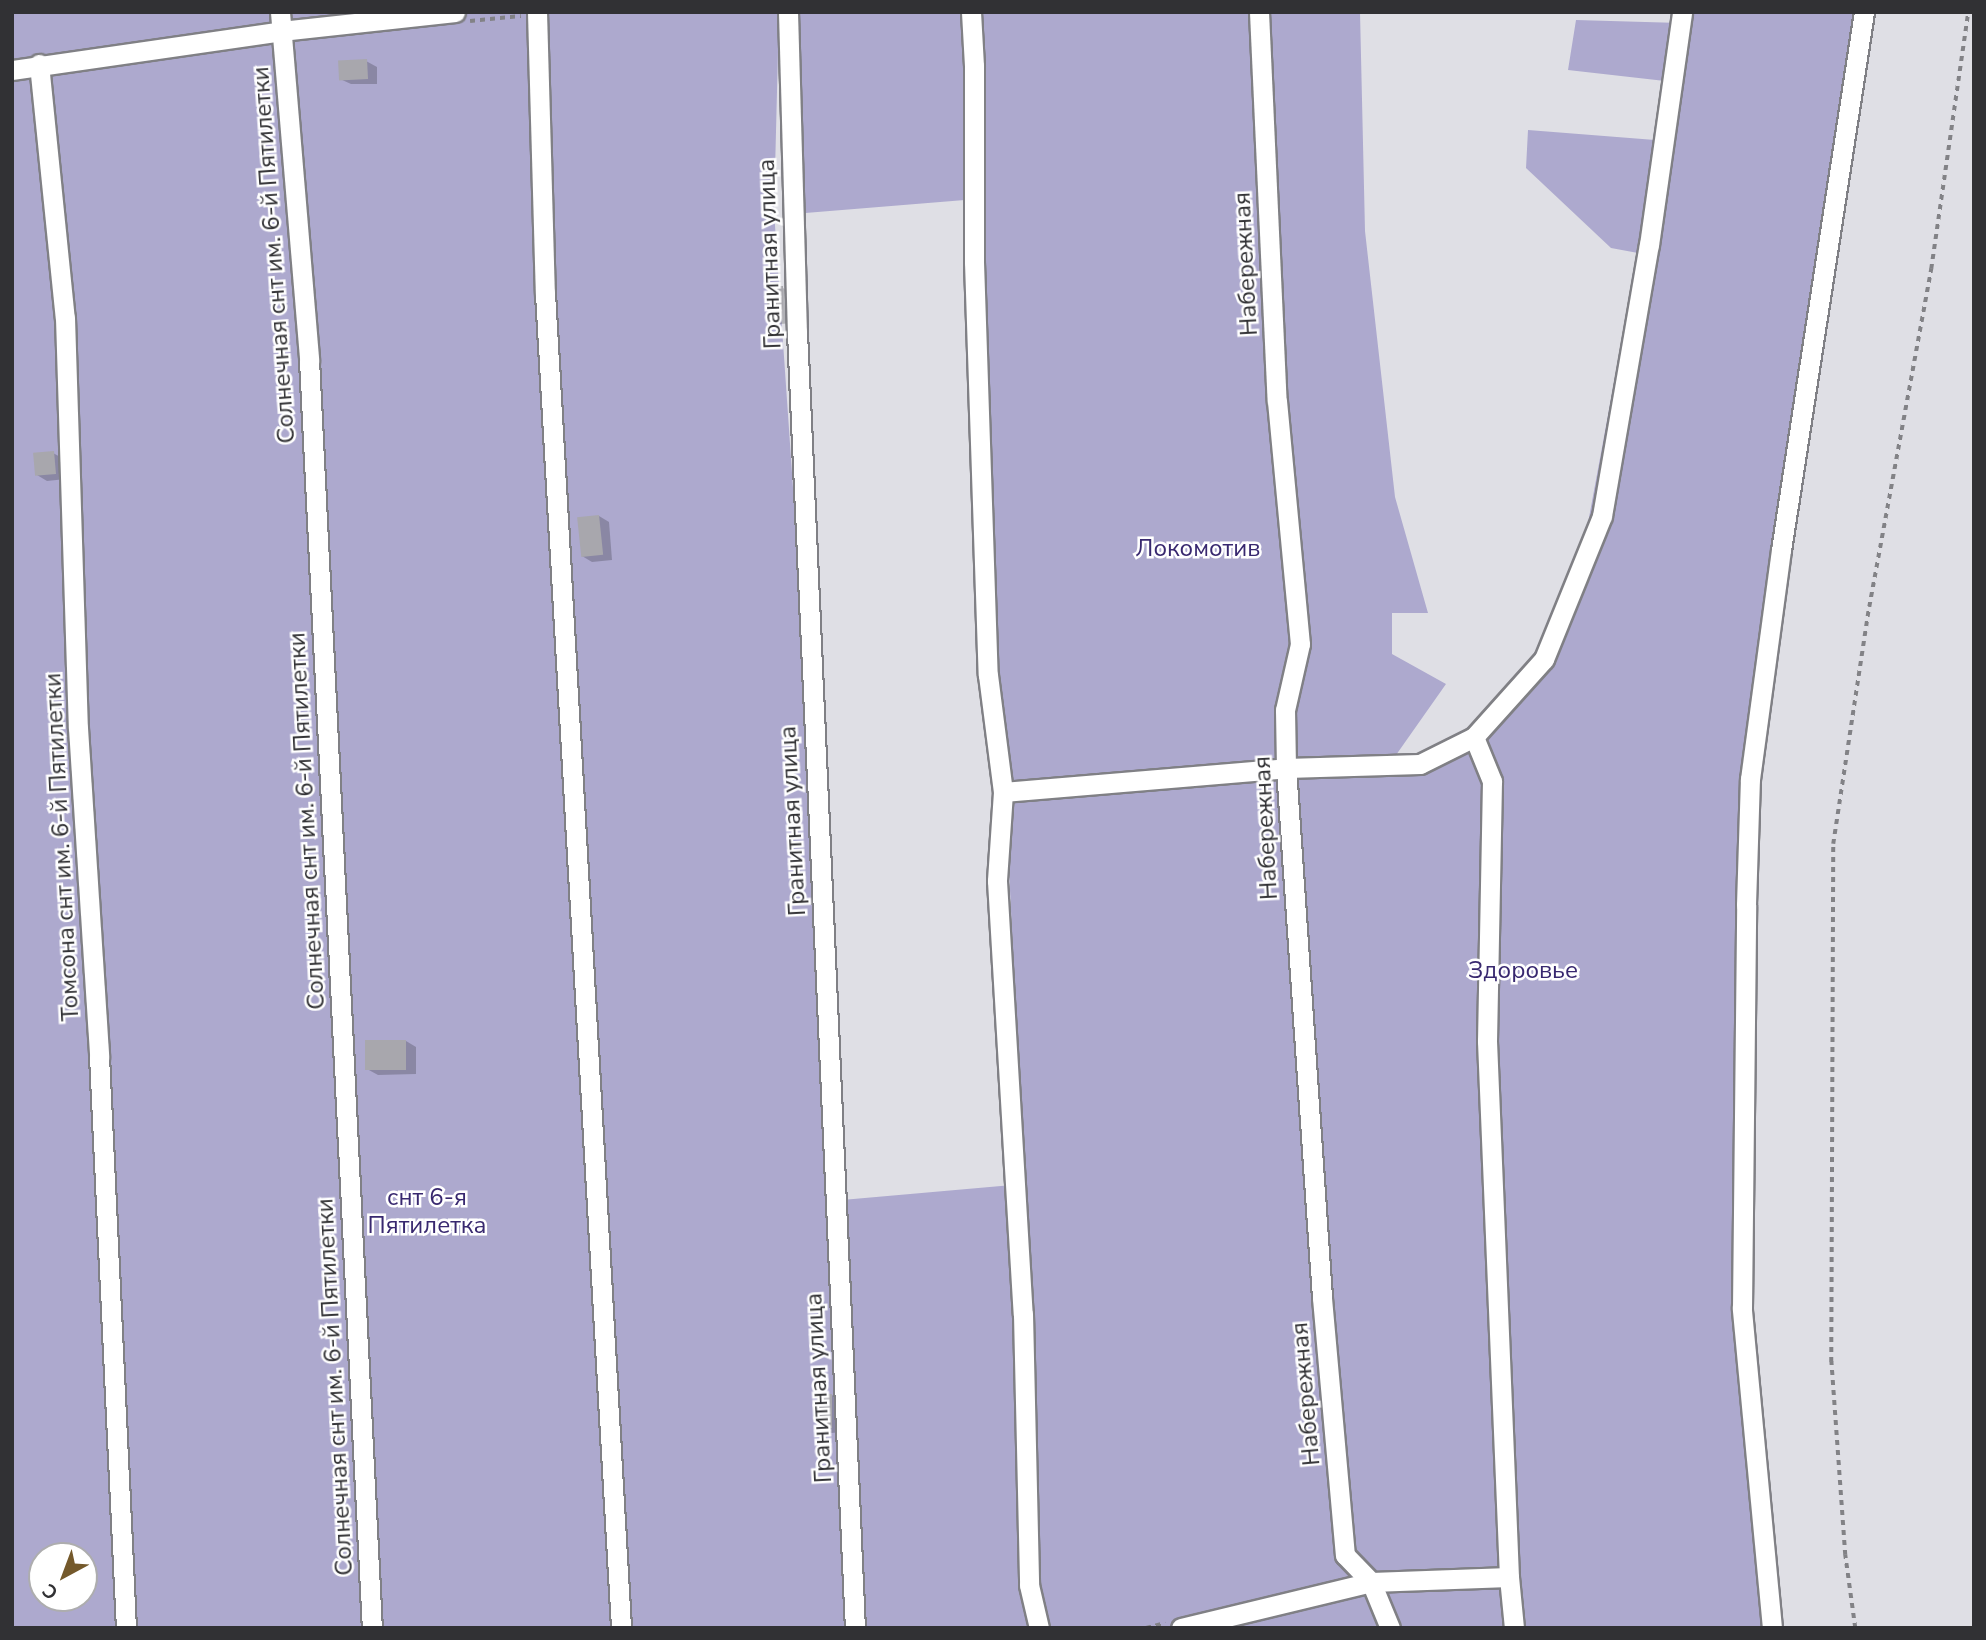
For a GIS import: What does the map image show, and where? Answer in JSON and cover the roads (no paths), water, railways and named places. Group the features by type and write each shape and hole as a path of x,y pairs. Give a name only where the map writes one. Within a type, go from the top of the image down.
{"street":[{"path":"12,70 281,22 454,12"},
{"path":"537,12 545,293 621,1628"},
{"name":"Гранитная улица","path":"788,12 797,332 855,1628"},
{"path":"971,12 974,66 974,262 988,675 1003,792 997,881 1023,1314 1029,1585 1039,1628"},
{"name":"Набережная","path":"1259,12 1277,401 1300,644 1285,710 1286,768 1322,1298 1345,1555 1371,1582 1390,1628"},
{"path":"1003,792 1286,768 1420,764 1474,737 1544,659 1602,516 1650,245 1682,12"},
{"path":"1772,1628 1742,1308 1750,779 1864,12"},
{"name":"Солнечная снт им. 6-й Пятилетки","path":"281,22 309,360 372,1628"},
{"name":"Томсона снт им. 6-й Пятилетки","path":"39,64 65,318 78,728 99,1056 126,1628"},
{"path":"1474,737 1492,780 1487,1041 1509,1577 1514,1628"},
{"path":"1181,1628 1371,1582 1509,1577"}],"park label":[{"name":"Локомотив","path":"1198,549"},
{"name":"Здоровье","path":"1523,971"},
{"name":"снт 6-я Пятилетка","path":"427,1212"}]}
